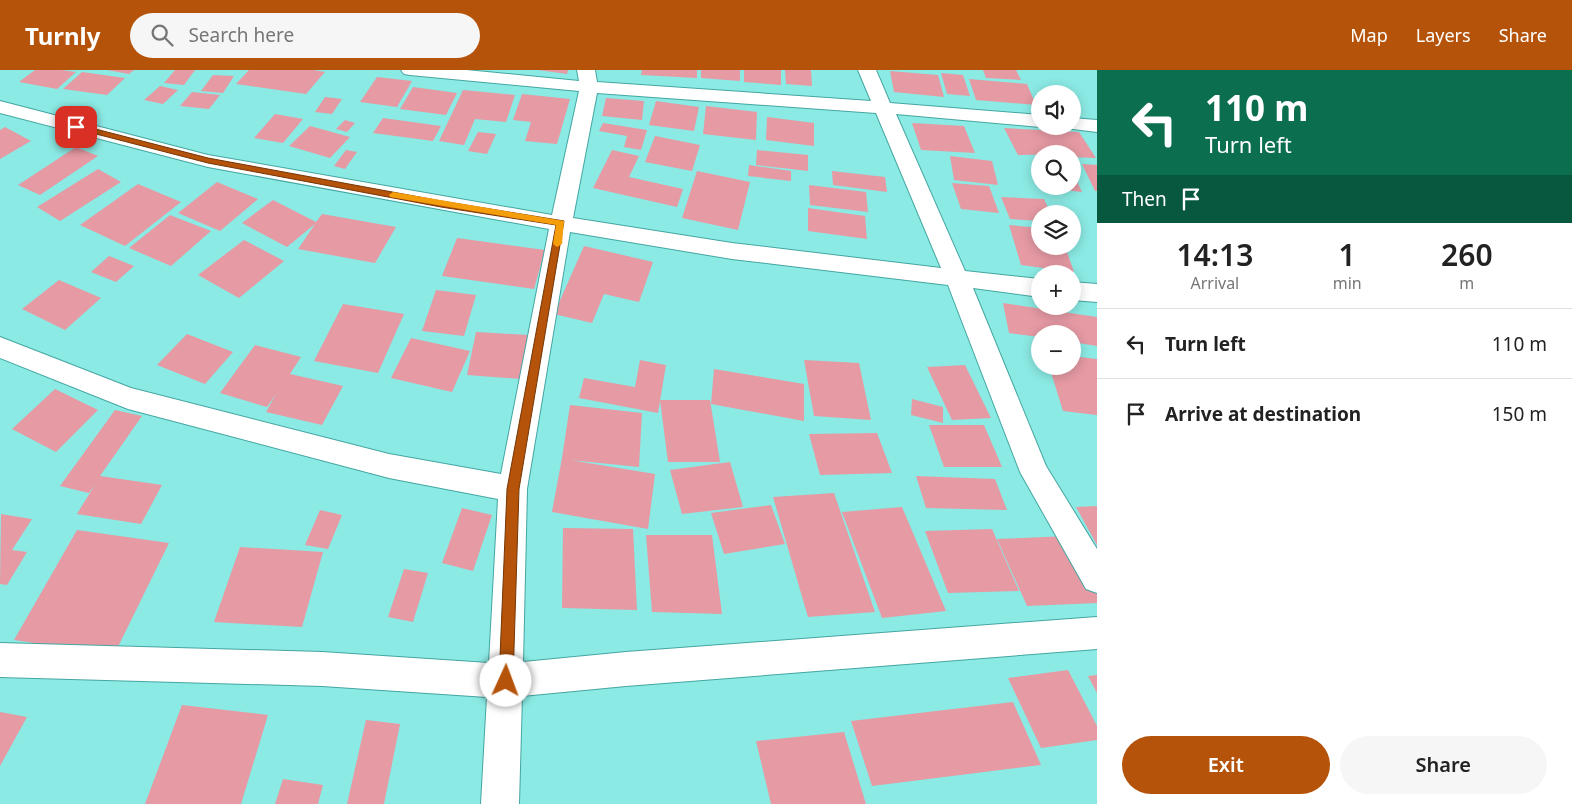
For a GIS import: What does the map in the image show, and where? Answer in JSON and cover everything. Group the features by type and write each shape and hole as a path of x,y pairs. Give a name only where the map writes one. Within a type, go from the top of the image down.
{"street":[{"path":"410,70 587,79 1031,120"},
{"path":"866,70 957,278 1034,472 1097,578"},
{"path":"500,804 513,489 587,79"},
{"path":"0,107 208,161 441,204 732,252 1031,287"},
{"path":"1081,125 1097,126"},
{"path":"1081,292 1097,293"},
{"path":"0,347 128,398 389,466 513,489"},
{"path":"0,660 322,669 506,681 626,668 1097,633"}],"building":[{"path":"35,70 76,72 57,89 19,82"},
{"path":"107,70 134,70 129,74"},
{"path":"175,70 195,70 184,85 164,83"},
{"path":"249,70 314,70 325,72 306,94 236,84"},
{"path":"538,70 568,70 567,74"},
{"path":"642,70 697,70 697,78 641,75"},
{"path":"701,70 740,70 740,81 701,78"},
{"path":"744,70 781,70 781,85 744,82"},
{"path":"785,70 811,70 812,86 786,84"},
{"path":"983,70 1016,70 1021,80 986,78"},
{"path":"890,71 938,75 944,97 894,92"},
{"path":"82,72 125,78 107,95 63,89"},
{"path":"941,73 963,75 970,96 947,94"},
{"path":"213,75 234,76 223,93 201,91"},
{"path":"377,77 412,81 397,107 360,102"},
{"path":"969,79 1027,84 1031,93 1031,105 976,100"},
{"path":"160,86 178,90 163,104 144,100"},
{"path":"413,87 457,93 446,115 400,109"},
{"path":"463,90 515,95 506,122 475,119 464,145 439,141"},
{"path":"192,92 220,95 209,109 180,106"},
{"path":"522,94 570,99 557,144 525,141 531,122 513,120"},
{"path":"325,97 342,99 332,114 315,112"},
{"path":"606,98 644,101 642,120 602,116"},
{"path":"656,101 699,107 694,131 649,125"},
{"path":"706,106 757,112 756,140 703,134"},
{"path":"275,114 303,119 283,143 254,138"},
{"path":"767,117 814,123 814,146 766,140"},
{"path":"383,118 441,126 433,141 373,133"},
{"path":"345,120 355,123 347,132 336,129"},
{"path":"603,123 647,130 641,150 624,147 627,136 599,131"},
{"path":"912,123 964,126 975,153 921,150"},
{"path":"310,126 350,137 330,158 289,146"},
{"path":"5,127 31,141 0,159 0,130"},
{"path":"1004,128 1031,129 1031,135 1081,135 1096,158 1081,157 1081,145 1031,145 1031,155 1018,155"},
{"path":"478,132 496,134 487,154 468,151"},
{"path":"655,136 700,145 692,171 645,162"},
{"path":"76,147 98,156 40,195 18,185"},
{"path":"346,150 357,152 345,169 334,166"},
{"path":"612,150 639,156 629,177 683,189 677,207 593,188"},
{"path":"757,150 808,155 808,171 756,165"},
{"path":"950,156 992,161 998,185 954,180"},
{"path":"1082,164 1097,165 1097,191 1095,191"},
{"path":"749,165 791,171 791,181 748,176"},
{"path":"98,169 121,182 60,221 37,207"},
{"path":"697,171 750,182 738,230 682,218"},
{"path":"832,171 885,177 887,192 833,185"},
{"path":"217,182 258,199 220,231 178,213"},
{"path":"952,183 989,186 999,213 961,209"},
{"path":"138,184 181,202 125,246 80,225"},
{"path":"809,185 866,192 868,212 810,205"},
{"path":"1001,197 1044,199 1047,205 1031,205 1031,220 1010,219"},
{"path":"273,200 316,222 322,214 396,227 375,263 298,249 315,224 287,247 242,223"},
{"path":"808,208 865,216 867,239 808,231"},
{"path":"170,215 211,231 171,266 129,248"},
{"path":"1009,225 1031,227 1031,255 1068,255 1072,265 1031,266 1021,265"},
{"path":"457,238 545,250 534,289 442,276"},
{"path":"244,240 284,261 239,298 198,275"},
{"path":"584,246 653,262 639,302 604,294 592,323 554,314"},
{"path":"109,256 134,266 116,282 91,272"},
{"path":"59,280 101,298 65,330 22,309"},
{"path":"436,290 476,295 464,336 422,331"},
{"path":"1003,303 1031,307 1031,315 1081,315 1097,317 1097,346 1081,343 1081,325 1031,325 1031,336 1009,333"},
{"path":"343,304 404,314 378,373 314,361"},
{"path":"476,332 528,335 521,379 467,375"},
{"path":"187,334 233,352 205,384 157,365"},
{"path":"411,338 470,351 452,392 391,378"},
{"path":"255,345 301,357 290,374 343,386 322,425 266,412 276,394 267,407 220,393"},
{"path":"1081,357 1097,359 1097,415 1063,411 1052,375 1081,375"},
{"path":"640,360 666,365 658,413 579,398 584,378 635,387"},
{"path":"804,360 859,363 871,420 814,416"},
{"path":"965,365 991,418 952,420 927,367"},
{"path":"714,369 804,384 804,421 711,404"},
{"path":"55,389 98,410 56,452 12,429"},
{"path":"912,399 943,407 943,423 911,415"},
{"path":"660,400 710,400 720,462 668,462"},
{"path":"570,405 642,413 639,467 570,460 655,474 648,529 552,512"},
{"path":"115,410 142,416 100,476 162,485 141,524 77,514 96,483 89,493 60,486"},
{"path":"929,425 984,425 1002,467 944,467"},
{"path":"877,433 892,473 820,475 809,434"},
{"path":"730,462 743,507 682,514 670,470"},
{"path":"916,476 995,479 1007,510 926,508"},
{"path":"834,493 875,612 808,617 773,497"},
{"path":"771,505 785,544 724,554 711,513"},
{"path":"1097,506 1097,545 1076,507"},
{"path":"902,507 946,611 882,618 842,512"},
{"path":"462,508 492,515 473,571 442,563"},
{"path":"320,510 342,515 328,549 305,545"},
{"path":"1,514 32,519 12,550 27,552 7,585 0,584"},
{"path":"563,528 633,529 637,610 562,608"},
{"path":"992,529 1019,591 948,593 925,531"},
{"path":"77,530 169,543 114,655 14,640"},
{"path":"646,535 712,535 722,614 652,612"},
{"path":"1069,536 1097,592 1097,603 1027,606 997,539"},
{"path":"240,547 323,552 302,627 214,622"},
{"path":"404,569 428,573 413,622 388,617"},
{"path":"1068,670 1097,726 1097,740 1041,748 1008,678"},
{"path":"1097,675 1097,693 1088,676"},
{"path":"1013,702 1041,765 872,786 851,721"},
{"path":"182,705 268,715 241,804 145,804"},
{"path":"0,712 27,717 0,766"},
{"path":"366,720 400,724 384,804 347,804"},
{"path":"844,732 866,804 771,804 756,741"},
{"path":"283,779 323,785 318,804 275,804"}],"slow traffic":[{"path":"393,195 561,223 557,244"}],"route":[{"path":"76,127 208,161 441,204 561,223 513,489 506,681"}]}
